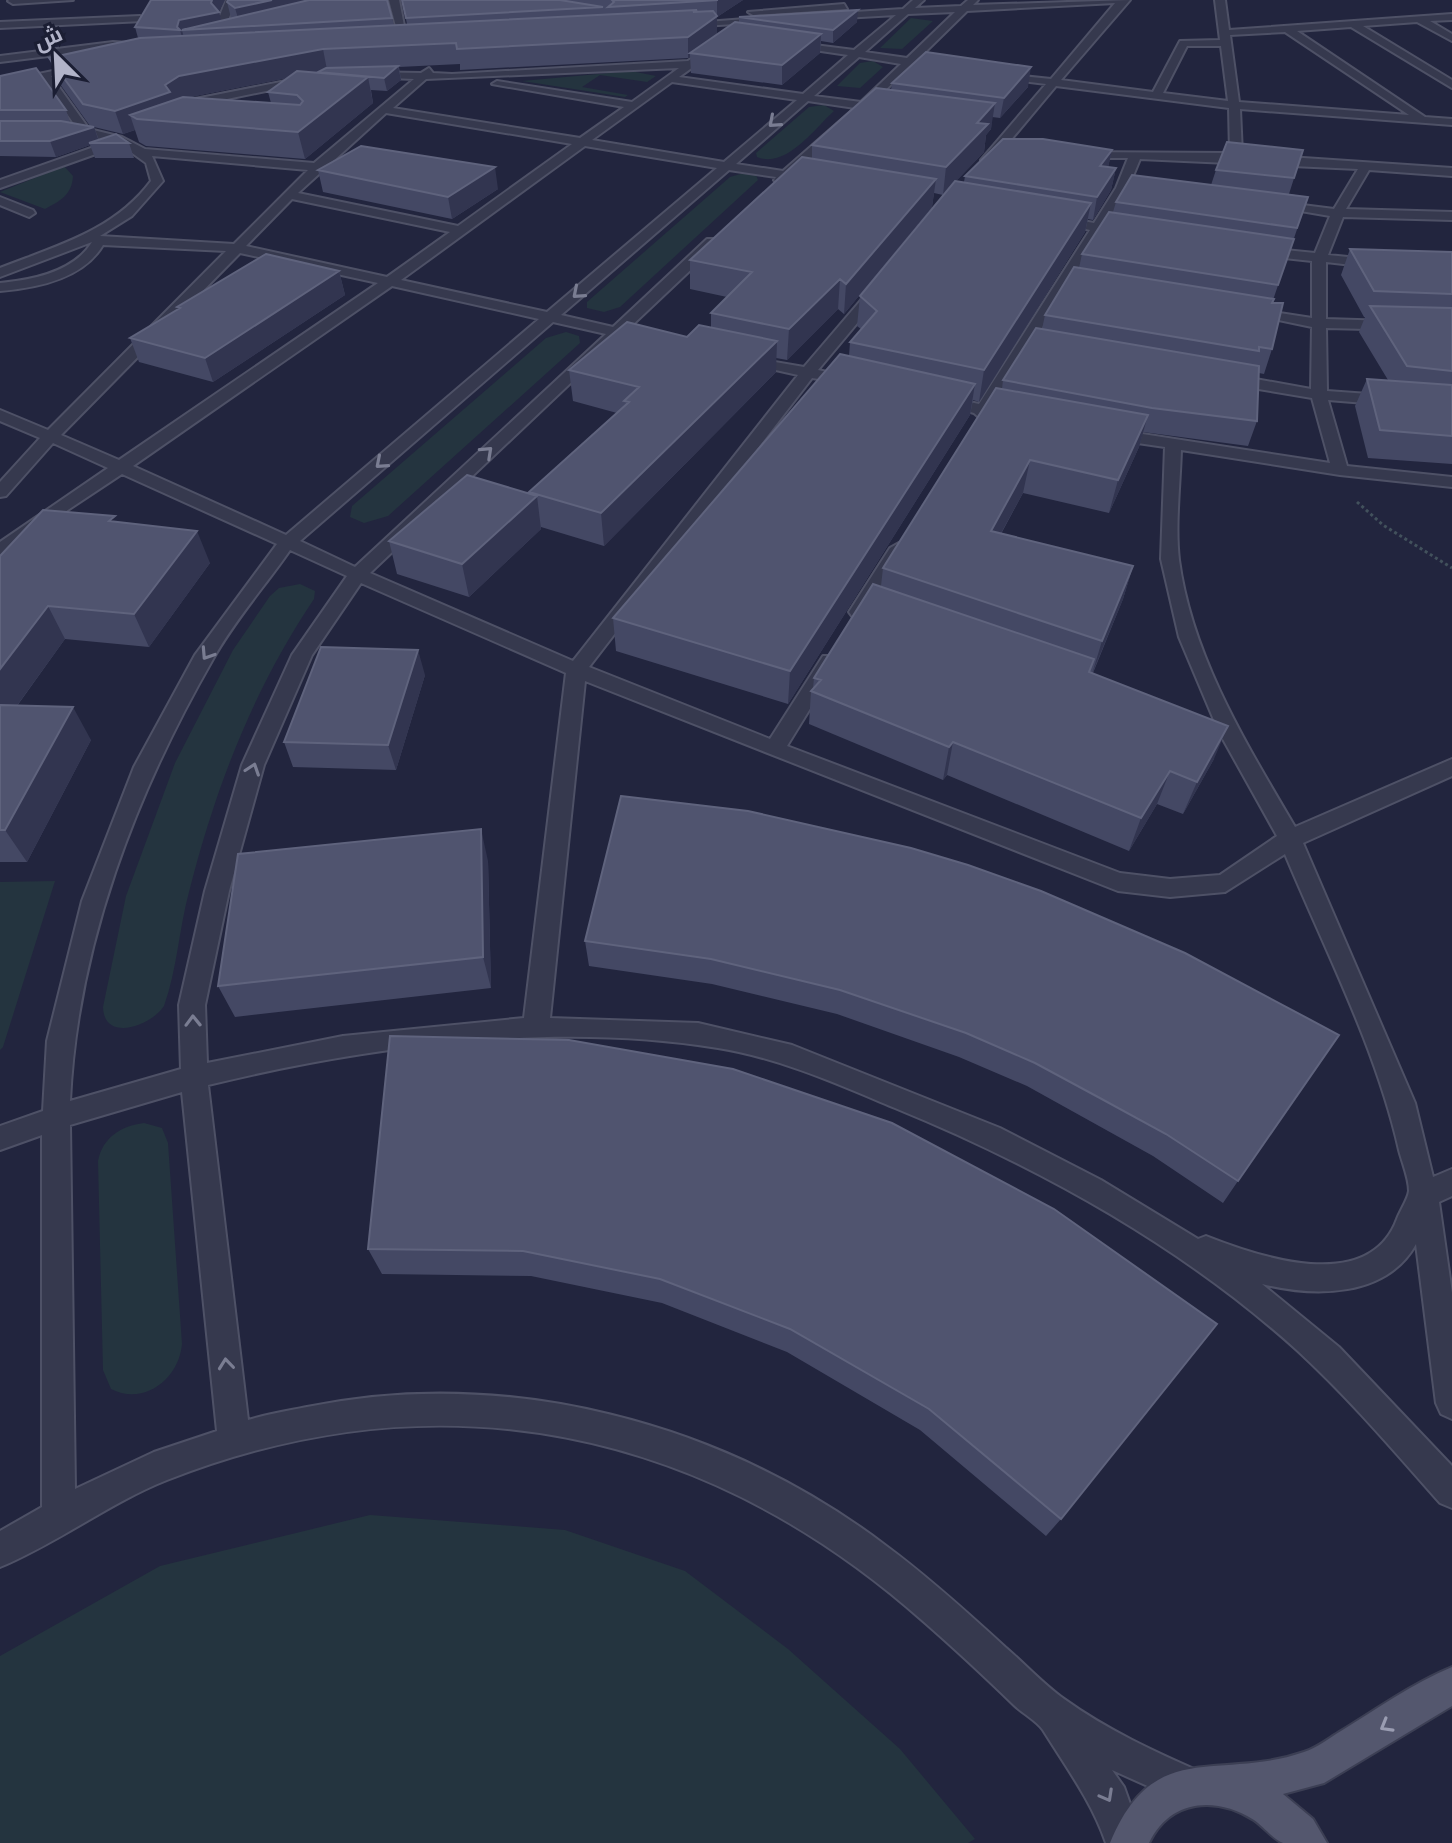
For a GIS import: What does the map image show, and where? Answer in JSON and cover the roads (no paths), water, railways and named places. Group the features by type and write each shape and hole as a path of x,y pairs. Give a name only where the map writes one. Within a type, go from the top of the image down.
{"main road":[{"path":"1127,1843 1141,1818 1163,1797 1208,1786 1311,1770 1452,1685"},
{"path":"1208,1786 1262,1800 1295,1827 1308,1843"}],"street":[{"path":"0,5 14,0 70,0"},
{"path":"53,23 70,0"},
{"path":"231,0 223,21 238,31"},
{"path":"394,0 403,34"},
{"path":"748,17 766,0"},
{"path":"0,550 389,282 516,184 582,142 732,35 674,21 914,5 1124,0"},
{"path":"976,173 1003,153 1008,126 1054,82 1124,0"},
{"path":"1220,0 1222,38 1234,105 1236,157"},
{"path":"762,196 864,105 967,3"},
{"path":"59,1516 56,1117 60,1041 94,901 145,767 205,655 286,544 802,97 914,5"},
{"path":"126,45 148,10"},
{"path":"1156,96 1184,43 1286,28 1452,17"},
{"path":"0,25 140,19"},
{"path":"1420,20 1452,38"},
{"path":"1353,24 1452,85"},
{"path":"224,34 253,27"},
{"path":"1286,28 1424,121"},
{"path":"403,34 418,36 387,38 403,34"},
{"path":"778,42 936,66"},
{"path":"0,59 126,45 146,53 112,59"},
{"path":"0,492 51,436 317,167 340,156 389,102 435,67 434,53"},
{"path":"0,85 98,62"},
{"path":"452,77 691,64"},
{"path":"980,72 1234,105 1452,122"},
{"path":"358,74 452,77 633,105"},
{"path":"45,75 85,131"},
{"path":"1438,77 1452,76"},
{"path":"256,77 267,87"},
{"path":"176,122 190,117 180,108 186,104 318,77 290,99"},
{"path":"671,79 894,110"},
{"path":"300,91 314,92"},
{"path":"389,102 582,142 814,180"},
{"path":"0,131 85,131 144,152 317,167"},
{"path":"0,184 134,136"},
{"path":"0,273 93,238 127,214 152,189 157,169 144,152"},
{"path":"1057,154 1236,157 1364,169 1452,172"},
{"path":"979,416 1033,346 1072,283 1098,227 1130,189 1135,156"},
{"path":"15,166 37,171"},
{"path":"1340,470 1319,395 1316,323 1319,260 1338,213 1364,169"},
{"path":"289,195 458,230"},
{"path":"0,201 29,213 14,219"},
{"path":"1261,204 1338,213 1452,216"},
{"path":"1037,217 1145,234"},
{"path":"234,1441 194,1078 192,1005 217,891 253,765 302,655 356,576 728,227"},
{"path":"93,238 236,248 645,337"},
{"path":"0,287 46,277 82,263 94,254 93,238"},
{"path":"1240,248 1319,260 1393,265"},
{"path":"536,1029 576,670 808,372 888,278"},
{"path":"1237,310 1316,323 1452,327"},
{"path":"734,356 866,385"},
{"path":"1210,376 1319,395 1452,405"},
{"path":"924,397 979,416 1027,418"},
{"path":"0,415 123,467 356,576 576,670 1118,882 1170,888 1225,883 1290,839 1452,767"},
{"path":"1100,432 1173,446 1340,470 1452,482"},
{"path":"1173,446 1170,559 1189,637 1229,732 1290,839 1402,1103 1424,1197 1452,1403"},
{"path":"776,747 844,637 871,607 912,527"},
{"path":"1200,721 1229,732"},
{"path":"0,1138 56,1117 273,1059 536,1029 702,1035 801,1058 926,1108 1060,1168 1166,1233 1284,1319 1370,1398 1452,1491"},
{"path":"1166,1233 1276,1277 1326,1279 1370,1268 1402,1242 1424,1197 1452,1182"},
{"path":"0,1550 59,1516 156,1469 234,1441 323,1419 380,1411 452,1408 522,1412 592,1423 660,1442 727,1468 794,1503 860,1547 1046,1709 1101,1747 1208,1786"},
{"path":"1046,1709 1111,1800 1127,1843"}]}
